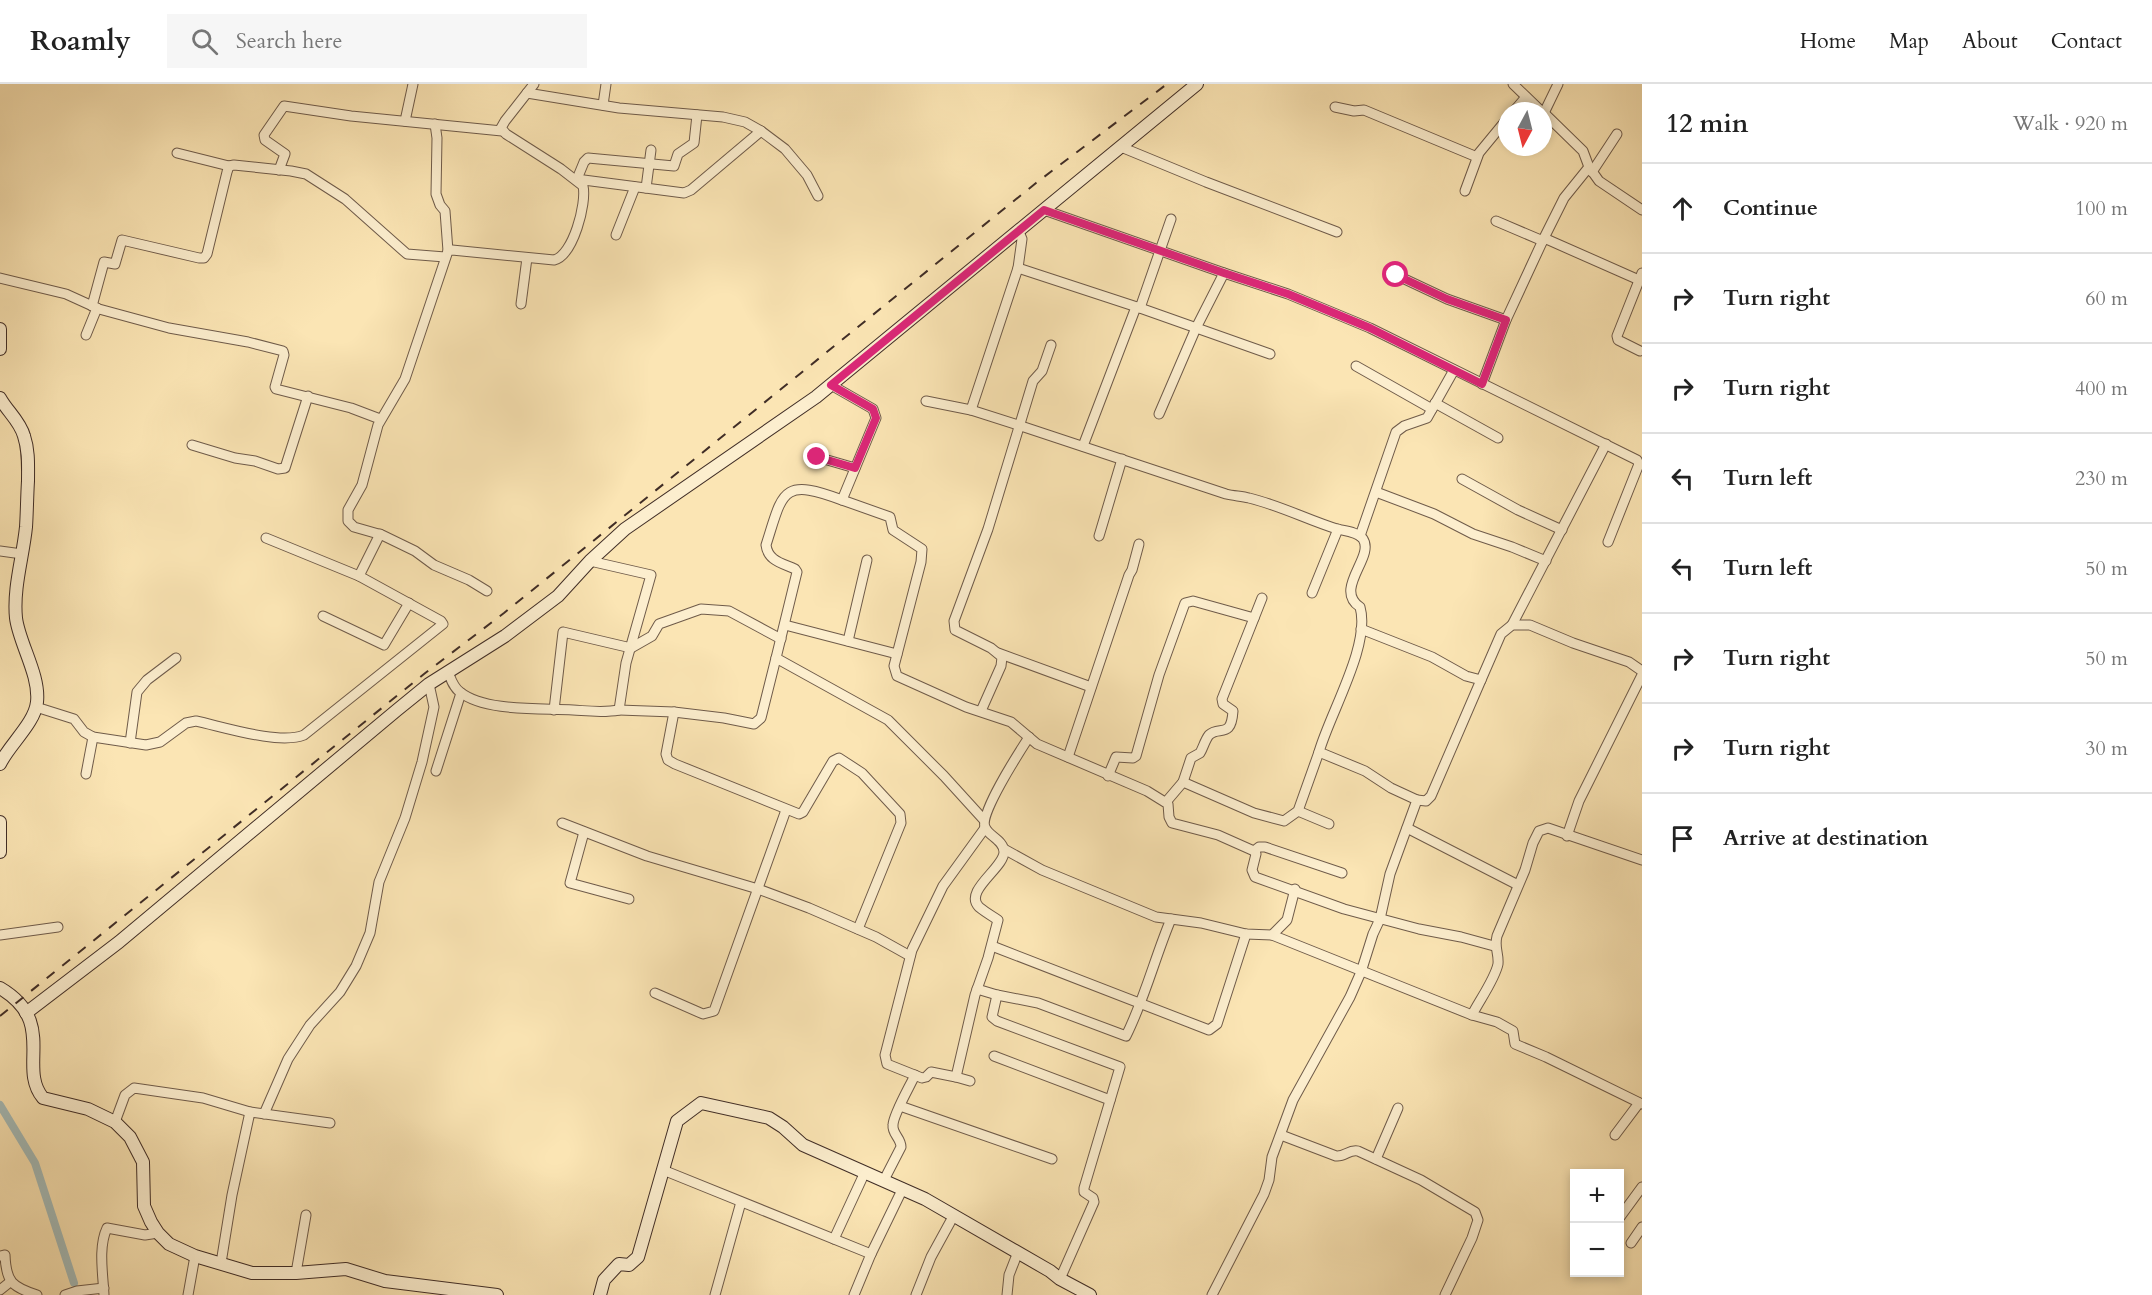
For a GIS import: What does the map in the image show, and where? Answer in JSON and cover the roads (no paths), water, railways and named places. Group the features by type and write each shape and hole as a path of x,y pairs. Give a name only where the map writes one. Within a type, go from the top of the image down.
{"street":[{"path":"405,121 412,84"},
{"path":"502,131 501,128 505,121 534,84"},
{"path":"603,105 606,84"},
{"path":"26,1013 119,942 429,684 505,636 558,596 590,561 625,529 760,437 831,385 1197,84"},
{"path":"1513,84 1532,102"},
{"path":"1548,102 1558,84"},
{"path":"527,93 603,105 745,122 761,130 798,161 818,196"},
{"path":"1522,102 1526,97"},
{"path":"177,153 229,166 306,174 336,193 407,254 447,254 452,250 560,259 572,241 585,192 576,179 502,131 284,106 264,135 266,140 285,154 279,170"},
{"path":"1335,107 1354,111 1364,110 1477,157"},
{"path":"576,179 588,158 676,165 678,154 694,143 698,115"},
{"path":"1552,121 1583,151 1591,170 1599,181 1642,210"},
{"path":"435,124 436,194 445,211 447,254 405,379 380,419 362,485 348,513 348,521 354,527 380,534 416,551 434,565 469,580 487,591"},
{"path":"576,179 684,193 691,190 761,130"},
{"path":"1465,191 1477,157 1498,130"},
{"path":"1482,384 1506,320 1564,198 1591,170 1617,134"},
{"path":"1121,147 1337,232"},
{"path":"646,188 651,150"},
{"path":"86,335 95,307 104,262 115,264 122,240 204,258 207,254 229,166"},
{"path":"616,235 635,187"},
{"path":"1044,210 1288,294 1370,328 1639,461 1639,476 1608,542"},
{"path":"1083,446 1171,219"},
{"path":"1496,221 1640,276 1617,338 1640,351"},
{"path":"971,410 1018,268 1022,239 1018,232"},
{"path":"521,304 527,258"},
{"path":"1018,268 1138,307 1270,354"},
{"path":"1159,414 1196,328 1224,273"},
{"path":"1396,275 1447,299 1506,320"},
{"path":"0,278 66,294 95,307 175,330 248,342 283,351 276,389 351,408 380,419"},
{"path":"0,329 0,349"},
{"path":"1052,345 1042,371 1033,381 988,529 954,621 955,630 997,652 1091,687"},
{"path":"1356,366 1498,438"},
{"path":"1360,536 1396,432 1404,426 1424,420 1454,370"},
{"path":"831,385 873,409 876,414 842,500"},
{"path":"192,445 278,469 285,468 308,396"},
{"path":"0,398 24,433 27,446 26,527 16,591 16,619 33,671 38,701 33,715 6,751 0,764"},
{"path":"926,401 971,410 1226,494 1251,498 1363,539 1365,546 1351,592 1354,603 1360,607 1362,614 1357,651 1298,811 1284,821 1276,820 1254,813 1183,782"},
{"path":"1319,752 1365,771 1391,788 1417,800 1426,801 1431,796 1501,634 1512,625 1606,444"},
{"path":"817,457 855,468"},
{"path":"1099,536 1122,459"},
{"path":"1462,478 1518,510 1562,530"},
{"path":"448,672 454,687 461,693 482,702 498,705 603,713 619,710 674,712 758,723 797,572 771,558 766,545 781,500 786,493 799,489 821,492 890,517 893,530 922,549 921,562 894,666 897,676 966,706 1011,722 1037,744 1166,801 1172,823 1218,835 1254,851"},
{"path":"1376,492 1434,514 1473,534 1546,561"},
{"path":"1312,593 1338,529"},
{"path":"359,576 380,534"},
{"path":"36,707 74,719 84,732 93,737 130,743 153,745 186,723 196,721 281,739 296,738 304,735 442,626 441,621 359,576 266,538"},
{"path":"1068,757 1139,544"},
{"path":"0,550 22,554"},
{"path":"848,641 867,560"},
{"path":"590,561 651,575 626,663 619,710"},
{"path":"1166,801 1183,782 1191,758 1200,753 1208,737 1215,732 1224,732 1228,728 1233,711 1223,704 1222,699 1262,598"},
{"path":"1108,776 1116,757 1136,756 1159,675 1185,603 1193,601 1254,618"},
{"path":"323,616 384,645 409,603"},
{"path":"554,710 563,632 631,648 652,636 659,624 701,609 729,611 781,639"},
{"path":"785,625 897,654"},
{"path":"1512,625 1530,625 1572,643 1629,662 1642,673 1579,801 1567,836"},
{"path":"1361,629 1432,657 1466,676 1480,680"},
{"path":"981,711 1003,661 997,652"},
{"path":"130,743 137,692 147,680 176,658"},
{"path":"776,658 888,720 944,776 1004,849 1042,870 1156,917 1201,923 1246,934 1272,935 1472,1015 1507,1026 1513,1031 1515,1044 1641,1103 1615,1135"},
{"path":"264,1114 288,1059 310,1025 340,992 356,966 370,933 379,882 405,818 422,762 434,707 429,684"},
{"path":"436,771 461,693"},
{"path":"674,712 667,747 668,760 799,814 803,812 833,761 839,758 862,773 900,814 901,823 858,929"},
{"path":"86,774 93,737"},
{"path":"970,1080 931,1072 924,1078 886,1064 884,1059 910,956 943,886 984,824 987,807 1029,737"},
{"path":"1212,1295 1264,1194 1269,1180 1272,1157 1293,1100 1350,998 1361,972 1380,919 1390,874 1417,800"},
{"path":"655,993 703,1014 714,1011 786,810"},
{"path":"1298,811 1329,824"},
{"path":"0,822 0,852"},
{"path":"562,823 647,856 758,889 810,908 858,929 910,956"},
{"path":"1407,828 1518,885"},
{"path":"1472,1015 1496,970 1498,961 1494,946 1539,831 1548,828 1642,860"},
{"path":"584,832 570,883 629,898"},
{"path":"1254,851 1258,847 1265,847 1342,873"},
{"path":"956,1077 977,988 992,946 998,920 978,905 975,899 979,888 999,862 1004,849"},
{"path":"1254,851 1256,854 1252,870 1255,877 1295,889 1344,909 1494,946"},
{"path":"1272,935 1287,920 1295,889"},
{"path":"977,988 997,995 1038,1003 1126,1036 1171,919"},
{"path":"0,935 58,927"},
{"path":"992,946 1209,1030 1217,1024 1246,934"},
{"path":"0,988 13,996 26,1013 34,1043 37,1091 51,1102 88,1109 115,1122 129,1137 143,1162 144,1206 158,1233 169,1244 195,1256 252,1273 296,1273 346,1269 385,1281 497,1295"},
{"path":"997,995 992,1017 997,1021 1120,1067 1084,1188 1084,1192 1093,1198 1094,1202 1060,1279"},
{"path":"994,1056 1110,1100"},
{"path":"884,1180 901,1147 892,1126 915,1075"},
{"path":"115,1122 124,1095 134,1088 203,1098 250,1112 330,1123"},
{"path":"600,1295 604,1280 617,1266 629,1265 638,1257 677,1121 701,1103 769,1119 783,1127 803,1145 903,1188 954,1215 1090,1295"},
{"path":"900,1106 1052,1159"},
{"path":"1376,1160 1398,1108"},
{"path":"221,1263 232,1195 250,1112"},
{"path":"1281,1135 1336,1156 1345,1156 1354,1150 1421,1180 1475,1212 1478,1220 1472,1238 1445,1295"},
{"path":"663,1170 871,1254"},
{"path":"834,1239 865,1172"},
{"path":"1624,1211 1642,1186"},
{"path":"854,1295 903,1188"},
{"path":"715,1295 741,1202"},
{"path":"296,1273 306,1215"},
{"path":"916,1295 931,1257 954,1215"},
{"path":"1631,1243 1642,1227"},
{"path":"70,1293 104,1291 102,1273 104,1238 107,1228 144,1235 158,1233"},
{"path":"1007,1295 1009,1275 1018,1252"},
{"path":"0,1256 5,1255 5,1269 10,1282 37,1295"},
{"path":"188,1295 195,1256"},
{"path":"0,1290 10,1282"}],"waterway":[{"path":"0,1105 35,1163 74,1283"}],"railway":[{"path":"0,1016 1036,183 1167,84"}]}
